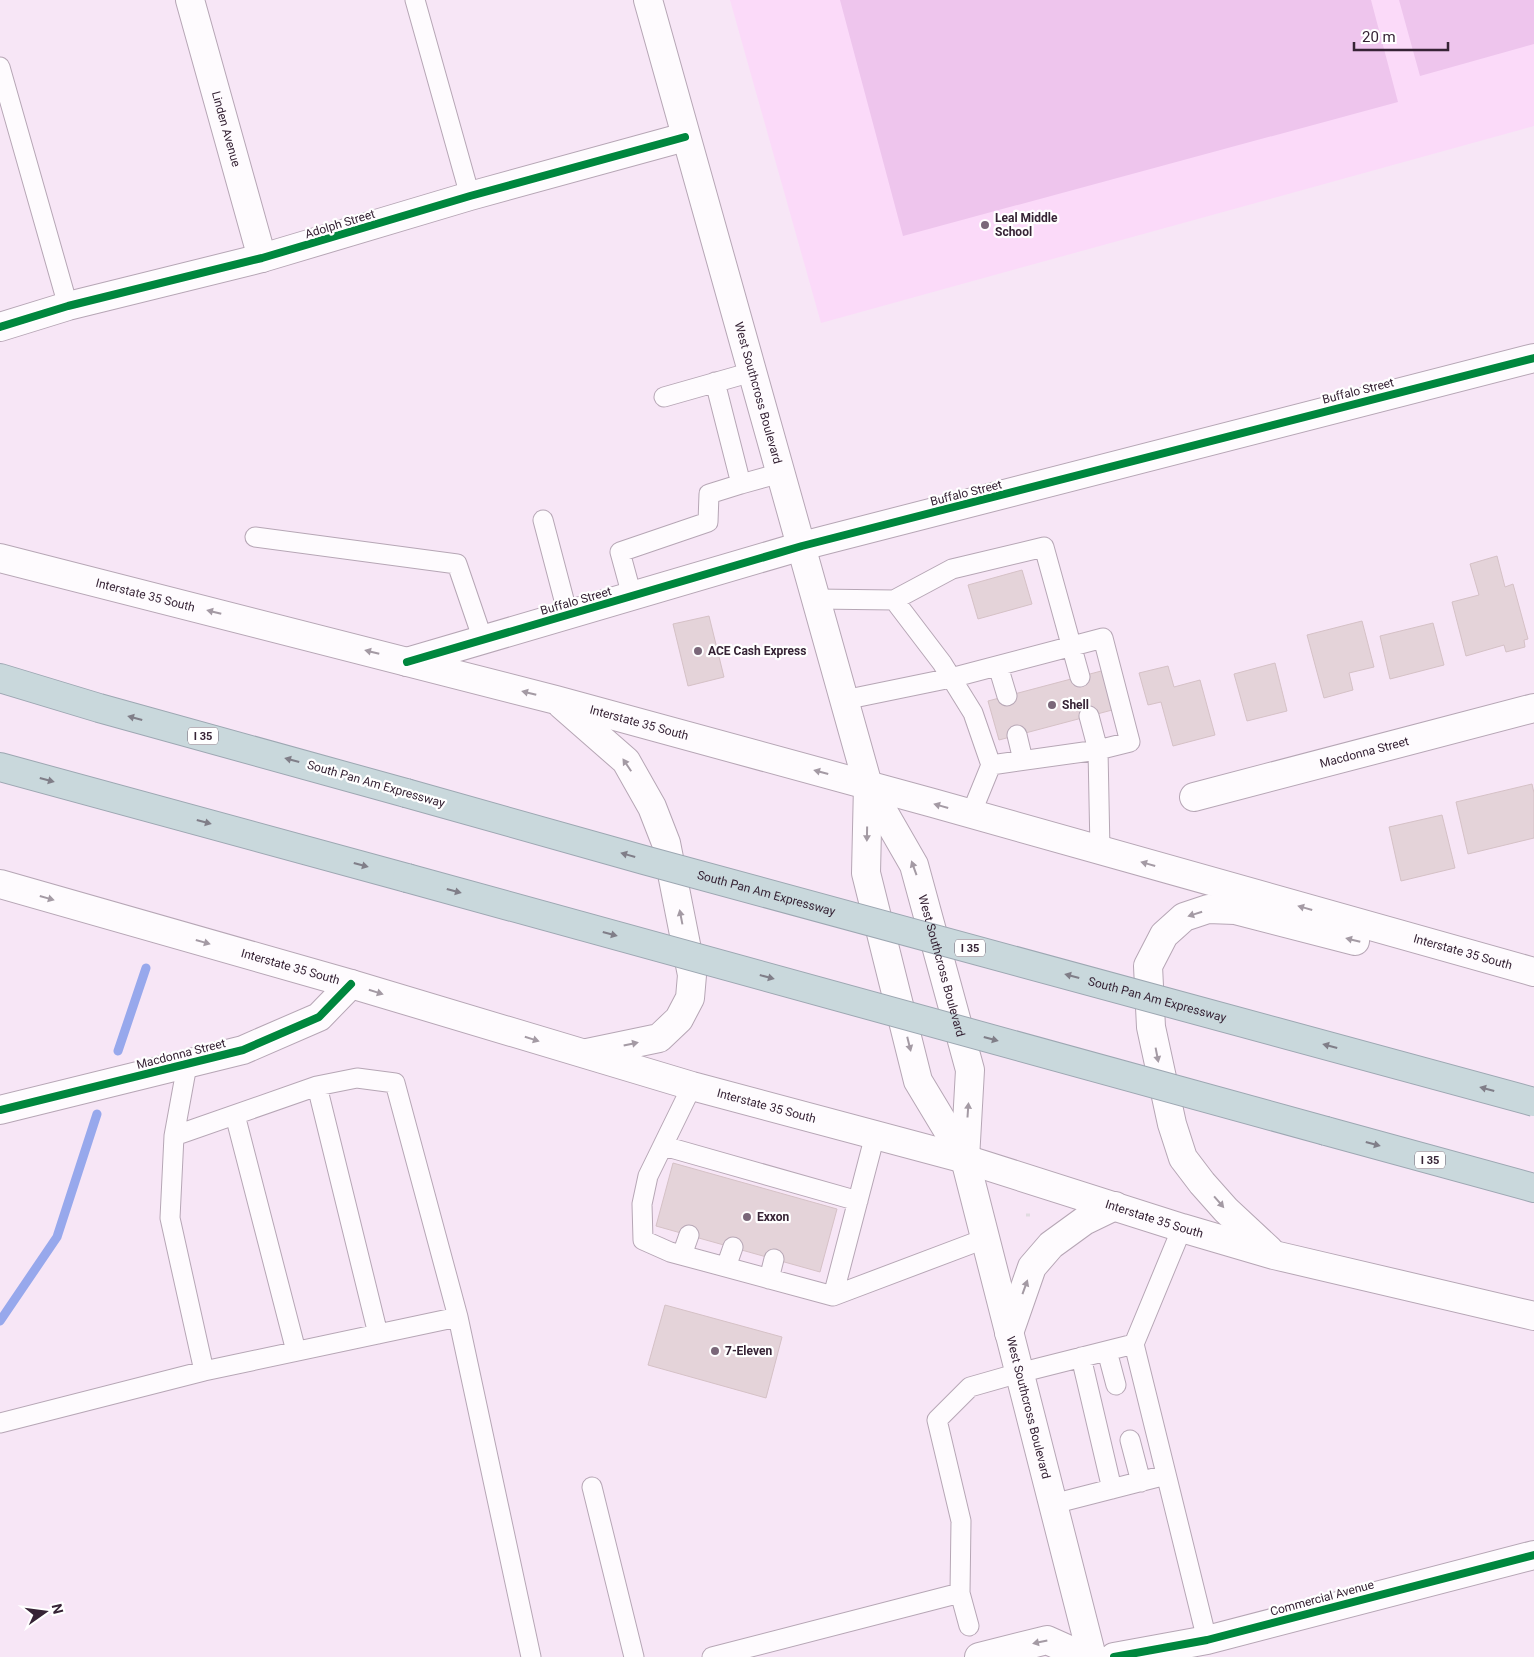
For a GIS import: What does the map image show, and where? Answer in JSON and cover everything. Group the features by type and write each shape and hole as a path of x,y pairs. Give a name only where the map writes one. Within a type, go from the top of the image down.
{"highway":[{"name":"South Pan Am Expressway","path":"0,678 99,708 644,860 1534,1102"},
{"name":"I 35","path":"0,767 1534,1188"}],"main road":[{"name":"Linden Avenue","path":"190,0 262,258"},
{"name":"West Southcross Boulevard","path":"648,0 868,785 914,865 970,1070 965,1159 1092,1657"},
{"name":"Adolph Street","path":"0,327 68,306 262,258 470,196 685,137"},
{"name":"Buffalo Street","path":"407,662 802,546 1534,358"},
{"name":"Interstate 35 South","path":"0,558 556,700 868,785 1534,972"},
{"path":"556,700 626,761 652,808 666,843 692,975 690,998 679,1020 659,1038 583,1054"},
{"name":"Macdonna Street","path":"1194,798 1534,708"},
{"name":"West Southcross Boulevard","path":"868,785 866,873 918,1081 965,1159"},
{"name":"Interstate 35 South","path":"0,884 351,984 692,1086 965,1159 1182,1228 1274,1255 1534,1316"},
{"path":"1274,1255 1226,1210 1183,1158 1172,1124 1151,1027 1148,966 1164,936 1184,917 1208,909 1235,910 1440,963 1504,963"},
{"name":"Macdonna Street","path":"0,1110 243,1050 319,1018 351,984"},
{"path":"1009,1332 1032,1267 1051,1245 1084,1221 1115,1206"},
{"name":"Commercial Avenue","path":"1114,1657 1207,1640 1534,1555"},
{"path":"979,1657 1047,1640 1085,1657"}],"lane":[{"path":"415,0 470,196"},
{"path":"0,67 68,306"},
{"path":"664,397 752,372"},
{"path":"715,382 741,484"},
{"path":"632,596 620,552 708,522 709,494 781,473"},
{"path":"543,520 568,615"},
{"path":"255,537 457,564 483,640"},
{"path":"816,599 894,600 952,569 1044,548 1080,676"},
{"path":"894,600 951,678 973,714 991,765 971,814"},
{"path":"844,700 951,678 1103,638 1130,742 1098,750 991,765"},
{"path":"998,666 1007,696"},
{"path":"1089,716 1098,750 1100,850"},
{"path":"1017,735 1023,760"},
{"path":"187,1065 174,1136 170,1218 204,1371"},
{"path":"174,1136 317,1086 357,1078 395,1083 458,1318 531,1657"},
{"path":"317,1086 378,1334"},
{"path":"692,1086 648,1176 642,1204 643,1240 682,1256 832,1296 984,1239"},
{"path":"235,1115 296,1351"},
{"path":"832,1296 875,1134"},
{"path":"664,1146 710,1167 795,1190 858,1202"},
{"path":"1182,1228 1134,1344 1207,1640"},
{"path":"682,1256 689,1235"},
{"path":"726,1267 733,1247"},
{"path":"769,1279 774,1259"},
{"path":"0,1423 204,1371 458,1318"},
{"path":"969,1626 960,1593 961,1521 937,1420 970,1387 1019,1372 1134,1344"},
{"path":"1107,1351 1116,1385"},
{"path":"1081,1358 1112,1489"},
{"path":"1130,1440 1141,1482"},
{"path":"1053,1504 1166,1475"},
{"path":"592,1487 634,1657"},
{"path":"712,1657 960,1593"}],"shaded area":[{"name":"Leal Middle School","path":"730,0 1534,0 1534,126 821,323"},
{"path":"840,0 1371,0 1398,102 903,236"},
{"path":"1399,0 1534,0 1534,44 1420,76"}],"building":[{"path":"1497,556 1505,587 1513,584 1528,639 1524,640 1525,647 1506,652 1504,645 1466,656 1452,602 1479,595 1470,564"},
{"path":"1022,570 1032,604 978,619 968,585"},
{"name":"ACE Cash Express","path":"709,616 724,677 688,686 673,624"},
{"path":"1362,621 1374,667 1349,673 1353,690 1324,698 1307,635"},
{"path":"1433,623 1444,665 1390,679 1380,636"},
{"path":"1275,663 1287,711 1247,721 1234,674"},
{"path":"1168,666 1174,687 1200,680 1215,735 1173,746 1161,702 1148,705 1139,673"},
{"name":"Shell","path":"1105,670 1116,709 999,740 988,701"},
{"path":"1532,784 1534,793 1534,838 1468,854 1456,802"},
{"path":"1442,815 1455,868 1401,881 1389,827"},
{"name":"Exxon","path":"673,1163 837,1209 820,1272 656,1226"},
{"name":"7-Eleven","path":"665,1305 782,1337 766,1398 648,1365"}],"waterway":[{"path":"118,1051 146,968"},
{"path":"0,1321 57,1237 97,1114"}],"cycle path":[{"path":"0,327 68,306 262,258 470,196 685,137"},
{"path":"407,662 802,546 1534,358"},
{"path":"0,1110 243,1050 319,1017 351,984"},
{"path":"1114,1657 1207,1640 1534,1555"}],"place":[{"name":"Leal Middle School","path":"985,225"},
{"name":"ACE Cash Express","path":"698,651"},
{"name":"Shell","path":"1052,705"},
{"name":"Exxon","path":"747,1217"},
{"name":"7-Eleven","path":"715,1351"}]}
